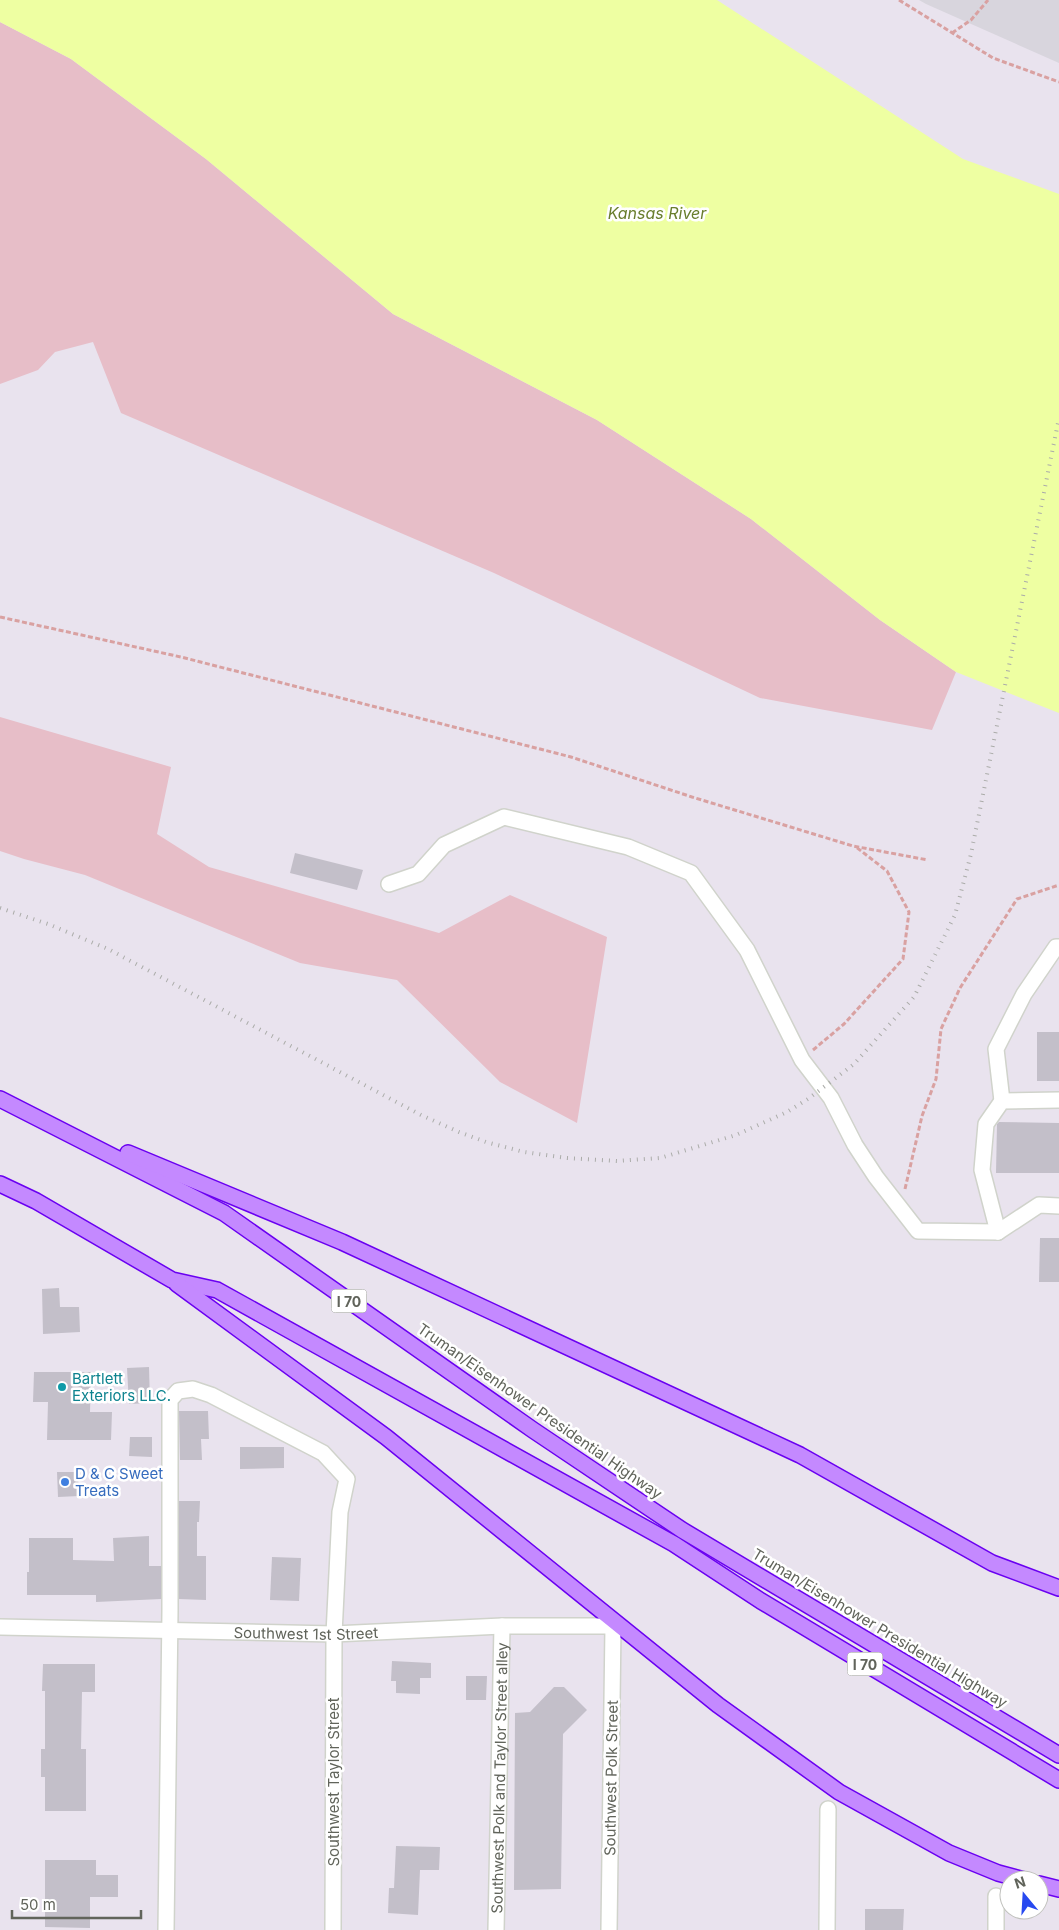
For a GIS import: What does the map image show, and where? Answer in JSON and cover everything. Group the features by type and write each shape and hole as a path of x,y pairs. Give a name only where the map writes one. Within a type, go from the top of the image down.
{"highway":[{"name":"Truman/Eisenhower Presidential Highway","path":"0,1099 224,1213 533,1430 682,1530 1059,1755"},
{"path":"24,1111 351,1246 800,1455 992,1563 1059,1588"},
{"name":"I 70","path":"0,1184 36,1201 172,1280 217,1290 674,1544 761,1601 1059,1780"},
{"path":"172,1280 386,1437 718,1705 838,1792 949,1853 999,1872"}],"street":[{"path":"389,884 418,874 444,845 504,817 628,847 691,873 747,950 802,1060 831,1098 854,1145 918,1231 998,1232 1039,1205 1059,1206"},
{"path":"998,1232 982,1170 986,1124 1002,1101 996,1049 1024,994 1056,947 1059,947"},
{"path":"1002,1101 1059,1100"},
{"name":"Southwest Taylor Street","path":"170,1630 170,1400 175,1393 184,1389 193,1389 211,1395 323,1453 347,1479 340,1512 334,1634 333,1930"},
{"name":"Southwest 1st Street","path":"0,1627 334,1634 502,1626 613,1626"},
{"name":"Southwest Polk and Taylor Street alley","path":"496,1930 502,1626"},
{"name":"Southwest Polk Street","path":"609,1930 613,1626"},
{"path":"166,1930 170,1630"},
{"path":"827,1930 828,1809"},
{"path":"996,1896 996,1930"}],"path":[{"path":"899,0 993,58 1059,82"},
{"path":"952,33 970,20 988,0"},
{"path":"0,617 182,657 571,757 692,797 853,846 928,860"},
{"path":"802,1060 844,1024 903,959 909,912 887,871 853,846"},
{"path":"901,1209 922,1116 936,1079 941,1029 960,988 1017,899 1059,885"}],"shaded area":[{"path":"919,0 1059,0 1059,63 926,4"},
{"path":"0,22 71,59 206,159 393,314 597,420 751,519 880,620 956,672 932,730 760,698 494,573 121,413 93,342 55,352 38,370 0,384"},
{"path":"0,717 171,767 157,834 209,867 439,933 510,895 607,937 577,1123 500,1082 397,980 300,963 85,875 0,851"}],"water":[{"name":"Kansas River","path":"0,0 717,0 963,159 1059,194 1059,713 956,672 880,620 751,519 597,420 393,314 206,159 71,59 0,22"}],"building":[{"path":"295,853 363,870 357,890 290,873"},
{"path":"1037,1032 1059,1032 1059,1081 1037,1081"},
{"path":"999,1122 1059,1123 1059,1173 996,1173 997,1124"},
{"path":"1040,1238 1059,1238 1059,1282 1039,1282"},
{"path":"59,1288 60,1307 79,1307 80,1332 43,1334 42,1289"},
{"path":"149,1367 150,1403 129,1404 127,1368"},
{"path":"34,1372 91,1372 90,1412 112,1412 111,1440 47,1440 48,1402 33,1402"},
{"path":"179,1411 208,1411 209,1439 201,1439 202,1460 180,1460"},
{"path":"130,1437 152,1437 152,1457 129,1456"},
{"path":"240,1447 284,1447 284,1468 240,1469"},
{"name":"D & C Sweet Treats","path":"57,1472 78,1472 79,1496 58,1497"},
{"path":"179,1501 200,1501 199,1522 197,1522 197,1556 206,1556 206,1600 179,1599"},
{"path":"149,1536 149,1566 161,1566 161,1599 96,1602 96,1595 27,1595 29,1538 73,1538 73,1560 114,1561 113,1538"},
{"path":"272,1557 301,1558 299,1601 270,1600"},
{"path":"392,1661 431,1663 431,1678 420,1678 420,1694 396,1693 396,1681 391,1681"},
{"path":"43,1664 95,1664 95,1692 82,1692 81,1749 86,1749 86,1811 45,1811 45,1777 41,1777 41,1749 45,1749 45,1691 42,1691"},
{"path":"466,1676 487,1676 486,1700 466,1700"},
{"path":"554,1687 564,1687 587,1710 563,1734 561,1889 514,1890 515,1713 530,1712"},
{"path":"396,1846 440,1847 439,1870 420,1870 418,1915 388,1913 389,1888 394,1888"},
{"path":"45,1860 96,1860 96,1875 118,1875 118,1897 90,1897 90,1928 45,1927"},
{"path":"865,1909 904,1909 903,1930 865,1930"}],"railway":[{"path":"0,908 48,924 108,949 421,1115 486,1142 524,1152 567,1158 617,1161 660,1158 736,1135 787,1112 808,1099 854,1064 914,997 955,915 971,854 1059,418"}],"place":[{"name":"Bartlett Exteriors LLC.","path":"62,1387"},
{"name":"D & C Sweet Treats","path":"65,1482"}]}
